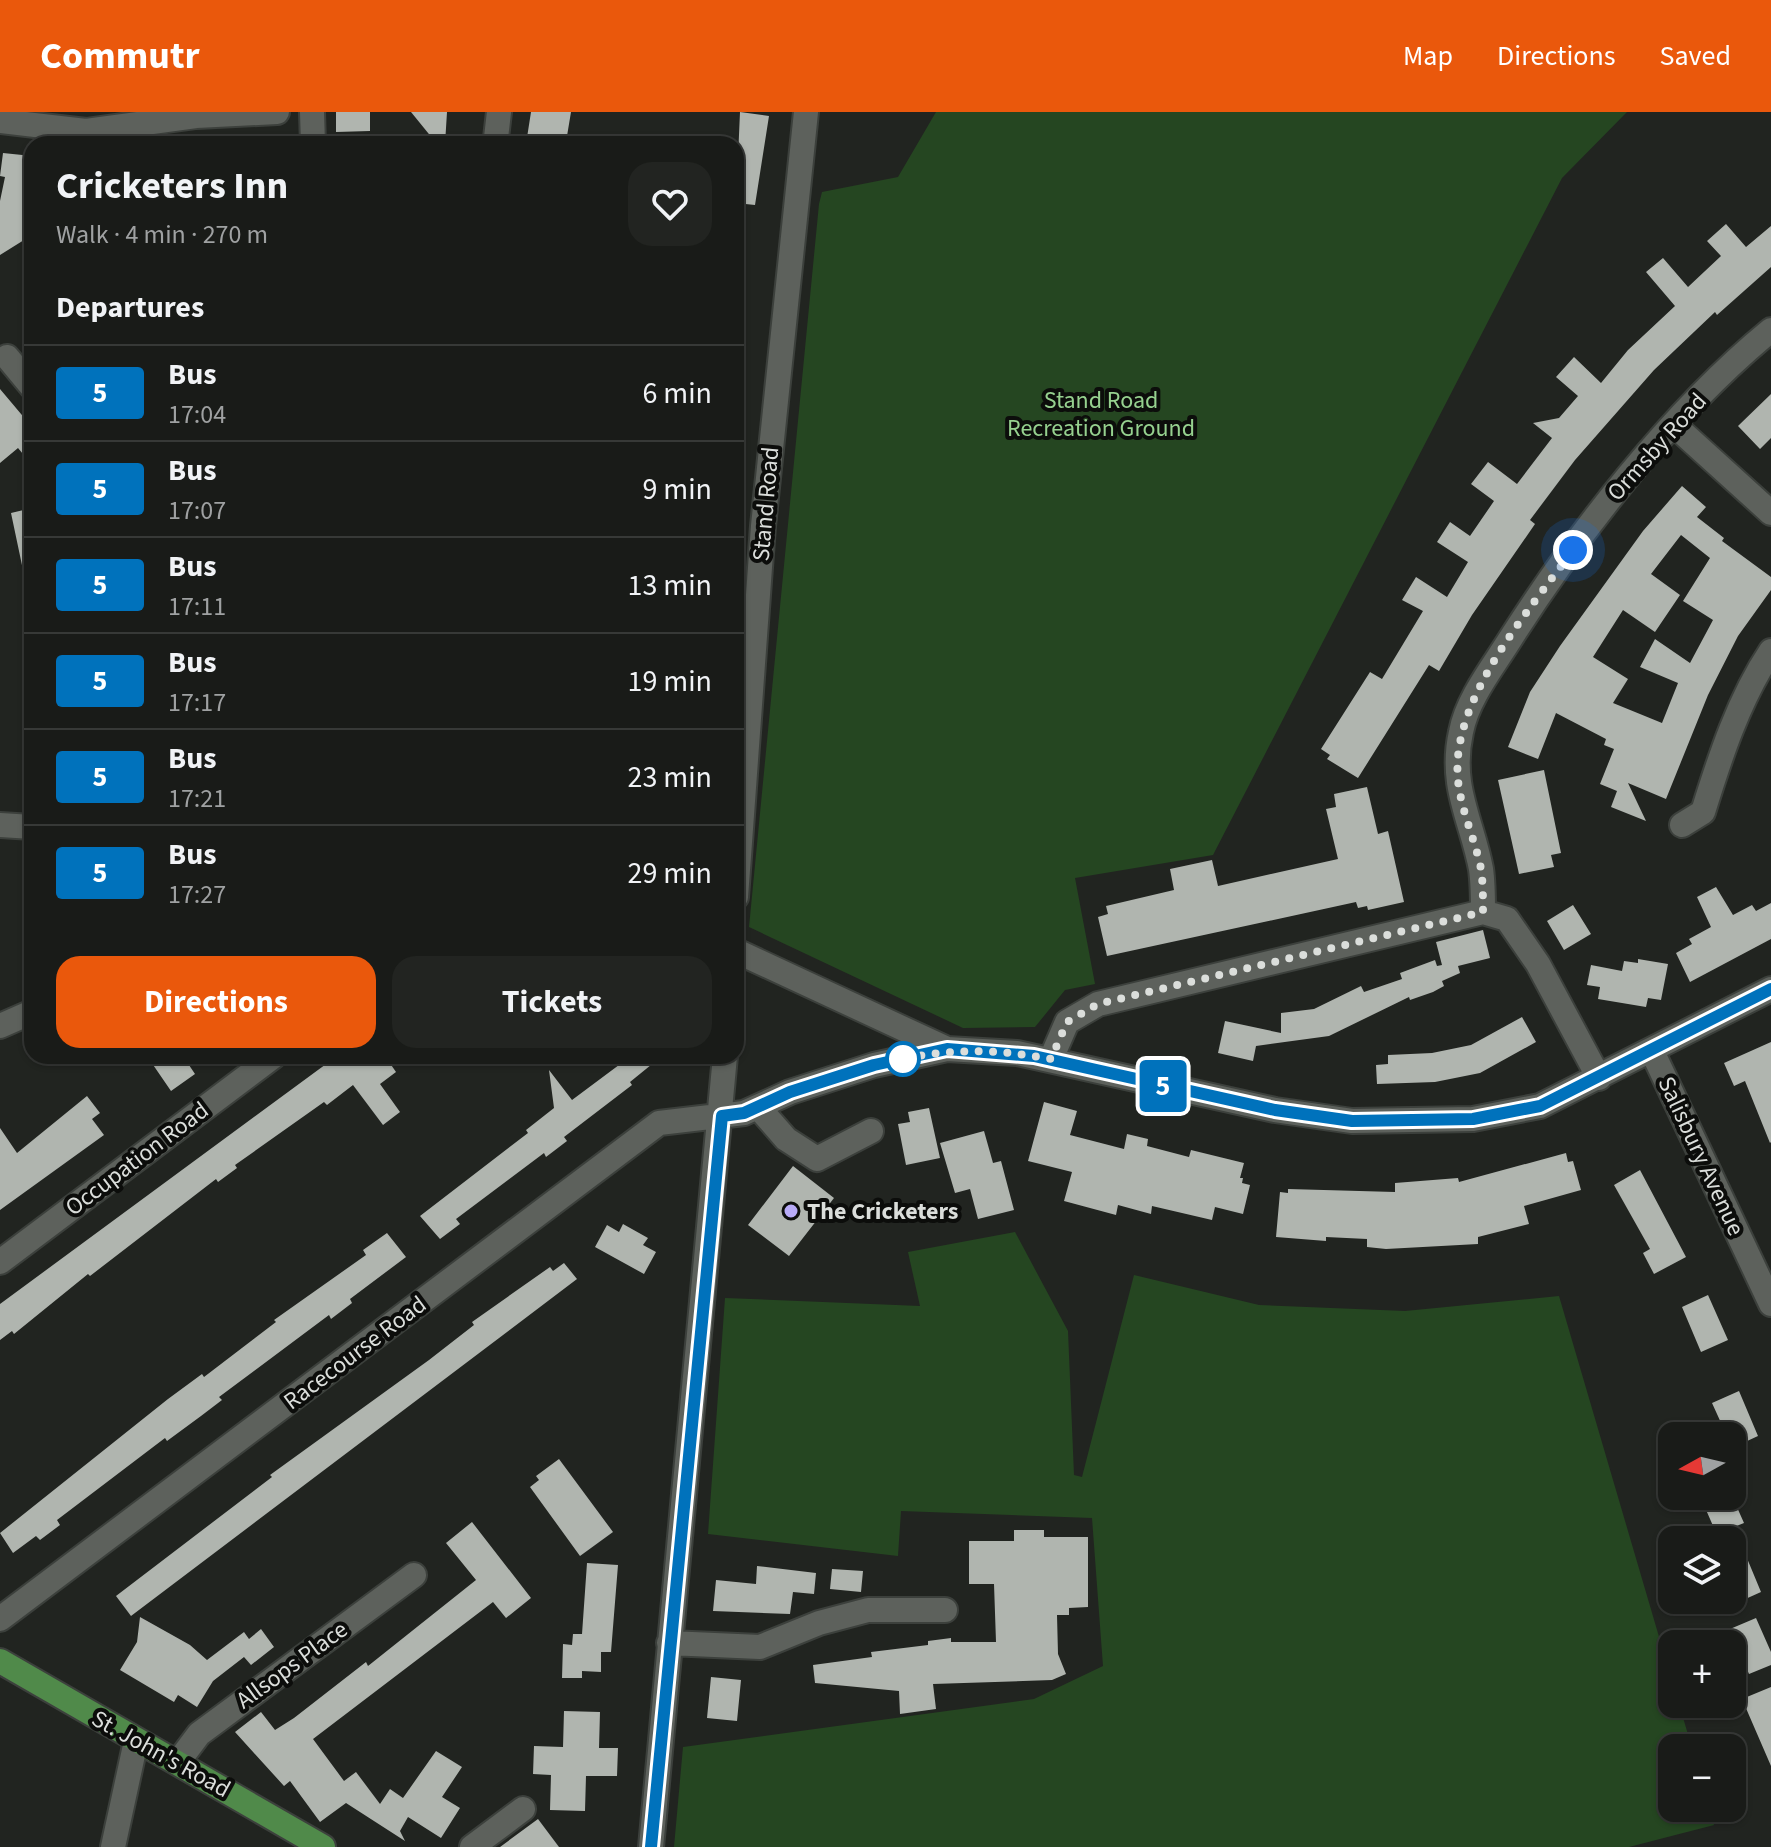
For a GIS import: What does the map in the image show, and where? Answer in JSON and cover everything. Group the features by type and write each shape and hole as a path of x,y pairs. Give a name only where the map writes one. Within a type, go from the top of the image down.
{"main road":[{"name":"St. John's Road","path":"0,1661 323,1847"}],"street":[{"path":"0,121 123,135 196,116 277,112"},
{"path":"312,112 313,136"},
{"path":"496,136 499,112"},
{"name":"Stand Road","path":"744,787 763,526 806,112"},
{"name":"Ormsby Road","path":"1483,912 1481,869 1466,823 1458,778 1461,731 1485,678 1521,621 1607,503 1674,425 1771,330"},
{"path":"7,357 24,376"},
{"path":"1674,425 1771,513"},
{"path":"1682,825 1703,812 1717,766 1754,677 1771,651"},
{"path":"0,825 24,826"},
{"path":"1051,1059 1067,1022 1098,1004 1483,912 1507,919 1538,964 1599,1078"},
{"path":"744,955 947,1049 1017,1053 1051,1059 1275,1110 1352,1121 1473,1119 1540,1106 1771,989"},
{"path":"0,1026 24,1016"},
{"name":"Racecourse Road","path":"0,1619 659,1123 744,1113 790,1092 874,1065 947,1049"},
{"name":"Salisbury Avenue","path":"1652,1051 1771,1304"},
{"path":"651,1847 725,1064"},
{"name":"Occupation Road","path":"0,1262 242,1066"},
{"path":"758,1107 786,1139 817,1159 871,1131"},
{"name":"Allsops Place","path":"178,1762 199,1734 414,1575"},
{"path":"669,1643 760,1647 819,1623 868,1610 945,1610"},
{"path":"113,1847 136,1741"},
{"path":"472,1847 523,1809"}],"green space":[{"name":"Stand Road Recreation Ground","path":"936,112 1627,112 1562,178 1213,855 1075,878 1095,984 1065,990 1035,1027 963,1028 749,927 819,204 822,192 898,177"},
{"path":"1015,1232 1068,1331 1074,1475 1082,1477 1134,1275 1259,1305 1405,1311 1559,1296 1658,1633 1658,1718 1683,1718 1688,1734 1658,1734 1658,1822 1713,1822 1714,1825 1629,1847 674,1847 683,1747 1034,1699 1103,1666 1092,1518 901,1511 898,1556 708,1534 725,1298 920,1306 908,1252"}],"building":[{"path":"336,112 370,112 370,131 336,132"},
{"path":"411,112 447,112 446,136 430,136"},
{"path":"531,112 571,112 567,136 527,136"},
{"path":"740,112 769,116 755,205 744,204 744,136 739,136"},
{"path":"3,153 24,155 24,240 0,255 0,201 5,177 0,176"},
{"path":"1726,224 1746,247 1771,226 1771,267 1717,315 1715,312 1654,370 1575,460 1530,520 1535,524 1472,615 1439,671 1429,665 1358,778 1327,759 1330,755 1321,749 1370,672 1382,679 1423,611 1402,600 1416,577 1447,597 1468,562 1437,542 1450,522 1470,536 1494,501 1471,484 1488,462 1517,484 1552,438 1533,423 1559,418 1578,396 1556,377 1574,357 1601,383 1628,350 1675,306 1646,272 1663,258 1688,287 1721,256 1707,241"},
{"path":"0,389 24,418 24,455 18,448 0,463"},
{"path":"1771,394 1771,438 1760,449 1738,426"},
{"path":"1682,486 1706,507 1697,517 1724,538 1722,541 1771,577 1771,590 1738,636 1708,695 1666,799 1628,783 1646,821 1611,807 1617,791 1600,784 1614,749 1604,745 1606,739 1556,713 1538,759 1508,747 1530,692 1643,531","holes":["1681,535 1710,558 1683,601 1713,620 1690,663 1655,639 1640,667 1678,683 1662,723 1613,703 1628,679 1593,657 1623,610 1655,632 1680,595 1651,574"]},
{"path":"24,510 24,570 23,570 11,513"},
{"path":"1544,770 1561,853 1551,855 1554,867 1519,874 1498,780"},
{"path":"1367,787 1378,834 1388,831 1404,902 1368,910 1367,906 1358,908 1356,902 1107,956 1098,917 1108,914 1106,906 1174,890 1170,869 1212,860 1218,886 1338,859 1326,809 1336,807 1334,794"},
{"path":"1716,887 1733,915 1752,905 1756,911 1771,903 1771,939 1690,982 1676,953 1692,944 1689,939 1711,927 1697,897"},
{"path":"1573,905 1591,934 1564,950 1547,921"},
{"path":"1483,930 1490,958 1458,966 1460,973 1442,981 1444,986 1433,992 1410,1000 1409,997 1329,1036 1256,1046 1253,1061 1218,1053 1225,1021 1281,1033 1281,1013 1314,1009 1361,986 1364,992 1402,979 1400,973 1435,960 1437,966 1442,965 1436,942"},
{"path":"1638,959 1668,964 1661,1000 1648,998 1646,1007 1598,999 1600,987 1587,985 1591,965 1622,971 1624,961 1638,963"},
{"path":"1522,1017 1536,1042 1480,1073 1435,1082 1377,1084 1376,1065 1388,1064 1388,1055 1432,1053 1471,1045"},
{"path":"1771,1042 1770,1143 1745,1081 1734,1086 1724,1063"},
{"path":"152,1064 188,1064 195,1074 171,1091"},
{"path":"326,1064 390,1064 396,1072 380,1084 400,1112 383,1125 353,1085 235,1165 237,1168 218,1182 216,1179 90,1276 88,1274 14,1334 12,1331 0,1340 0,1304"},
{"path":"620,1064 652,1064 630,1082 632,1085 564,1137 567,1141 546,1157 544,1153 456,1219 460,1224 440,1239 420,1216 528,1133 526,1130 554,1108 549,1070 572,1100"},
{"path":"87,1096 100,1113 92,1119 104,1135 0,1210 0,1128 17,1153"},
{"path":"1044,1102 1077,1111 1070,1135 1124,1149 1127,1134 1148,1139 1147,1146 1189,1157 1191,1150 1244,1163 1240,1178 1243,1178 1242,1183 1250,1185 1243,1214 1215,1207 1212,1220 1152,1206 1151,1214 1118,1205 1116,1215 1064,1201 1072,1172 1028,1161"},
{"path":"929,1108 940,1158 906,1165 898,1124 910,1122 908,1112"},
{"path":"984,1131 993,1163 1001,1161 1014,1210 978,1219 970,1189 955,1193 940,1143"},
{"path":"1566,1153 1568,1162 1573,1161 1581,1190 1524,1206 1529,1224 1478,1237 1478,1244 1386,1249 1367,1247 1367,1239 1326,1237 1326,1241 1276,1237 1280,1192 1288,1193 1288,1189 1395,1192 1395,1183 1458,1178 1459,1182"},
{"name":"The Cricketers","path":"793,1166 834,1198 789,1256 748,1225"},
{"path":"1640,1170 1686,1257 1654,1274 1643,1253 1650,1249 1614,1185"},
{"path":"623,1224 648,1238 643,1245 656,1252 644,1274 595,1247 607,1225 619,1232"},
{"path":"387,1233 406,1257 350,1299 352,1303 331,1319 329,1315 219,1397 222,1400 201,1416 167,1441 165,1438 57,1520 60,1525 40,1540 36,1536 13,1553 0,1533 168,1399 202,1374 204,1377 276,1322 274,1320 366,1255 363,1250"},
{"path":"564,1263 577,1279 131,1616 116,1596 272,1477 270,1475 429,1360 474,1325 472,1322 550,1267 553,1271"},
{"path":"1708,1295 1728,1340 1701,1352 1682,1307"},
{"path":"1739,1391 1758,1436 1746,1442 1746,1422 1721,1422 1712,1403"},
{"path":"559,1459 613,1532 580,1556 530,1487 539,1480 536,1476"},
{"path":"1706,1510 1738,1510 1744,1523 1736,1526 1713,1526"},
{"path":"472,1522 531,1598 506,1618 493,1602 313,1739 344,1781 356,1772 380,1804 390,1789 403,1798 436,1751 462,1767 442,1797 460,1808 441,1838 408,1817 400,1831 405,1841 346,1803 320,1822 290,1781 284,1786 235,1732 261,1712 275,1730 366,1662 368,1666 476,1580 446,1543"},
{"path":"1014,1530 1044,1530 1044,1537 1088,1537 1088,1607 1069,1608 1069,1615 1057,1615 1058,1654 1066,1674 1052,1680 933,1684 936,1709 900,1714 899,1691 815,1683 813,1665 872,1657 871,1652 928,1645 928,1641 951,1638 951,1642 996,1642 994,1584 969,1584 969,1541 1014,1541"},
{"path":"1746,1556 1761,1592 1746,1599"},
{"path":"587,1563 618,1565 611,1652 601,1652 601,1672 582,1671 582,1678 562,1678 563,1644 572,1645 573,1634 582,1634"},
{"path":"757,1566 816,1573 814,1594 793,1592 790,1614 713,1611 716,1580 756,1584"},
{"path":"832,1569 863,1571 861,1592 830,1589"},
{"path":"140,1617 190,1645 207,1660 244,1632 249,1639 261,1629 274,1647 251,1665 244,1657 213,1681 197,1707 178,1695 174,1702 120,1670 137,1642"},
{"path":"1756,1618 1771,1652 1771,1665 1749,1674 1746,1667 1746,1630 1730,1629"},
{"path":"711,1677 741,1680 737,1721 707,1718"},
{"path":"1771,1687 1771,1766 1746,1708 1746,1697"},
{"path":"564,1711 600,1712 599,1748 618,1748 617,1776 586,1776 585,1811 550,1810 551,1775 533,1774 534,1746 563,1747"},
{"path":"538,1819 559,1847 500,1847"}],"bus line":[{"name":"5","path":"651,1847 722,1116 744,1113 790,1092 874,1065 947,1049 1017,1053 1051,1059 1275,1110 1352,1121 1473,1119 1540,1106 1771,989"}],"place":[{"name":"The Cricketers","path":"791,1211"}],"route":[{"path":"903,1059 898,1060 947,1049 1017,1053 1051,1059 1067,1022 1098,1004 1483,912 1481,869 1466,823 1458,778 1461,731 1485,678 1521,621 1573,550"}]}
